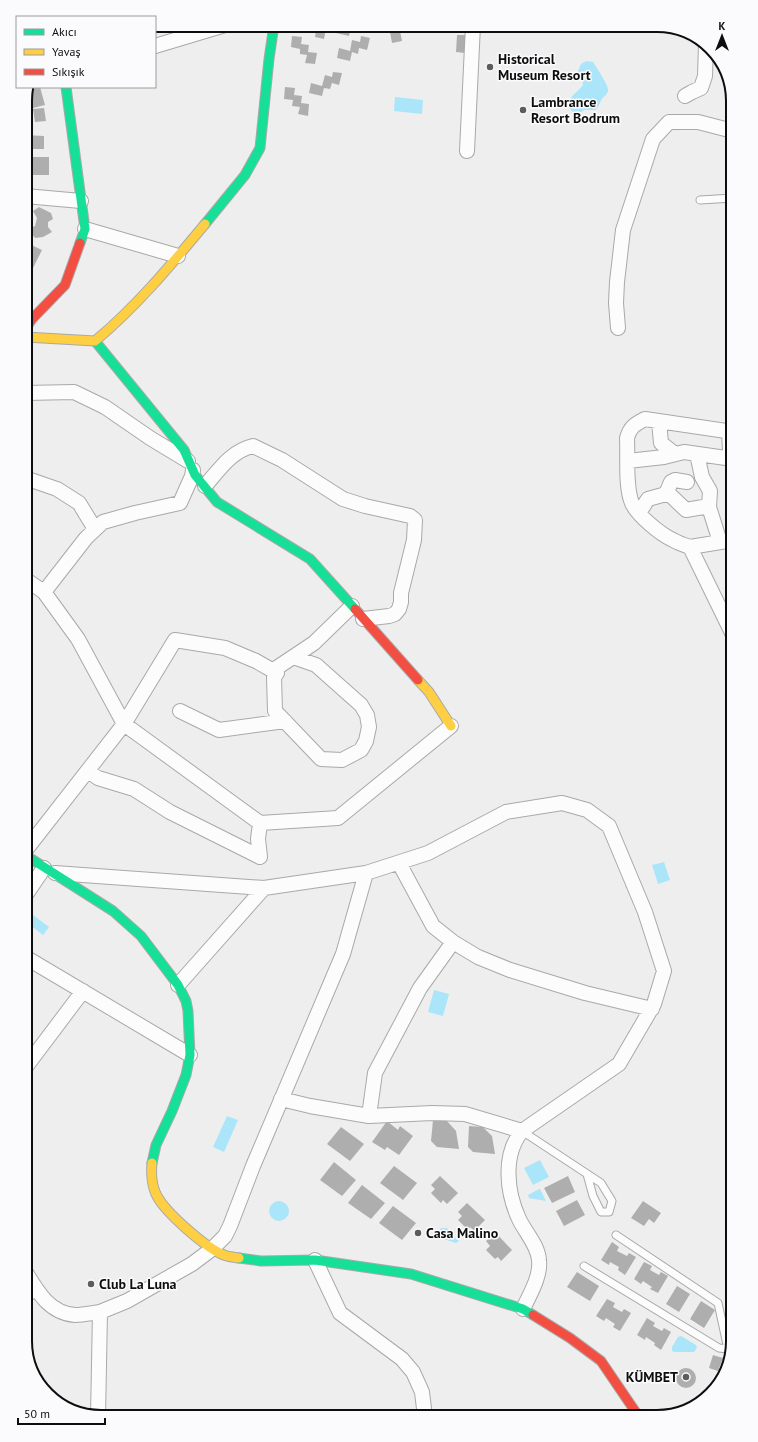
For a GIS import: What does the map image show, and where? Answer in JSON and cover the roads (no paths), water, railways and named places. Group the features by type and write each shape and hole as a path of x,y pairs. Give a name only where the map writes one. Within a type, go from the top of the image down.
{"street":[{"path":"156,46 202,32"},
{"path":"32,337 95,341 118,322 178,256 245,175 260,148 268,59 273,32"},
{"path":"467,151 473,32"},
{"path":"685,96 701,88 705,76 706,56"},
{"path":"32,319 65,285 85,229 66,88"},
{"path":"618,328 616,303 622,230 653,140 669,122 698,122 726,129"},
{"path":"32,197 81,201"},
{"path":"85,229 178,256"},
{"path":"32,584 44,592 78,639 124,724 260,823 338,818 451,726 429,692 310,559 217,502 191,466 184,450 95,341"},
{"path":"32,393 74,392 105,407 191,466 192,476 180,503 103,522 86,538 44,592"},
{"path":"697,454 702,477 710,491 709,506 726,541 690,547 672,540 656,529 631,503 628,490 627,438 629,430 635,423 645,419 726,431"},
{"path":"659,421 661,443 675,454"},
{"path":"204,486 236,452 253,446 282,460 343,499 364,506 410,516 415,520 414,540 401,592 399,609 395,614 389,616 363,619"},
{"path":"628,461 664,457 684,452 726,458"},
{"path":"32,480 56,489 79,503 95,529"},
{"path":"639,513 648,499 666,494 671,482 675,480 687,482"},
{"path":"667,492 686,510 709,506"},
{"path":"690,547 726,621"},
{"path":"293,657 316,665 350,695 368,715 369,727 366,741 361,750 342,760 320,759 275,711 274,677 277,673 275,669 293,657 314,643 352,606"},
{"path":"32,842 124,724 175,640 225,648 256,661 277,673"},
{"path":"180,711 219,730 285,722"},
{"path":"88,771 98,778 134,789 170,812 260,857 258,839 260,823"},
{"path":"48,871 264,888 366,873 428,853 506,812 562,803 587,810 609,826 645,912 664,972 652,1009 619,1064 522,1131 516,1138 510,1158 510,1195 519,1218 537,1250 539,1259 539,1271 523,1309"},
{"path":"32,860 113,911 141,936 178,985 186,1000 190,1055 186,1075 154,1154 152,1166 153,1184 157,1196 164,1206 186,1228 212,1249 225,1256 261,1261 315,1260 411,1274 523,1309 570,1338 601,1361 634,1410"},
{"path":"399,862 433,926 453,942 478,957 510,970 585,993 652,1009"},
{"path":"32,888 48,871"},
{"path":"32,1283 37,1292 54,1308 64,1313 76,1315 100,1312 127,1301 192,1264 212,1249 225,1236 252,1166 343,954 366,873"},
{"path":"178,985 264,888"},
{"path":"369,1116 375,1073 420,988 453,942"},
{"path":"32,961 190,1055"},
{"path":"32,1059 83,991"},
{"path":"281,1099 310,1106 369,1116 432,1112 465,1114 522,1131"},
{"path":"315,1260 340,1313 402,1359 413,1372 422,1392 424,1410"},
{"path":"98,1410 100,1312"}],"lane":[{"path":"700,200 726,198"},
{"path":"522,1131 601,1183 612,1201 609,1212 601,1212 593,1196 587,1174"},
{"path":"616,1235 718,1303 726,1341"},
{"path":"584,1266 719,1348 725,1350"},
{"path":"32,1295 37,1292"}],"water":[{"path":"586,61 593,62 605,81 608,91 595,110 584,110 580,113 574,113 569,108 569,104 573,95 583,85 578,71 581,64"},
{"path":"395,97 423,100 422,114 394,111"},
{"path":"664,862 670,880 658,884 652,865"},
{"path":"33,915 49,927 43,935 32,927"},
{"path":"434,990 449,994 443,1016 428,1012"},
{"path":"227,1116 238,1120 224,1152 213,1147"},
{"path":"540,1160 549,1177 533,1185 524,1168"},
{"path":"539,1189 546,1201 529,1198 528,1195"},
{"path":"279,1201 286,1204 289,1211 286,1218 279,1221 272,1218 269,1211 272,1204"},
{"path":"441,1228 447,1228 459,1241 456,1243 440,1238 438,1232"},
{"path":"681,1336 696,1345 697,1348 694,1352 672,1351 672,1347 678,1337"}],"place":[{"name":"Historical Museum Resort","path":"490,67"},
{"name":"Lambrance Resort Bodrum","path":"523,110"},
{"name":"Casa Malino","path":"418,1233"},
{"name":"Club La Luna","path":"91,1284"},
{"name":"KÜMBET","path":"686,1377"}]}
